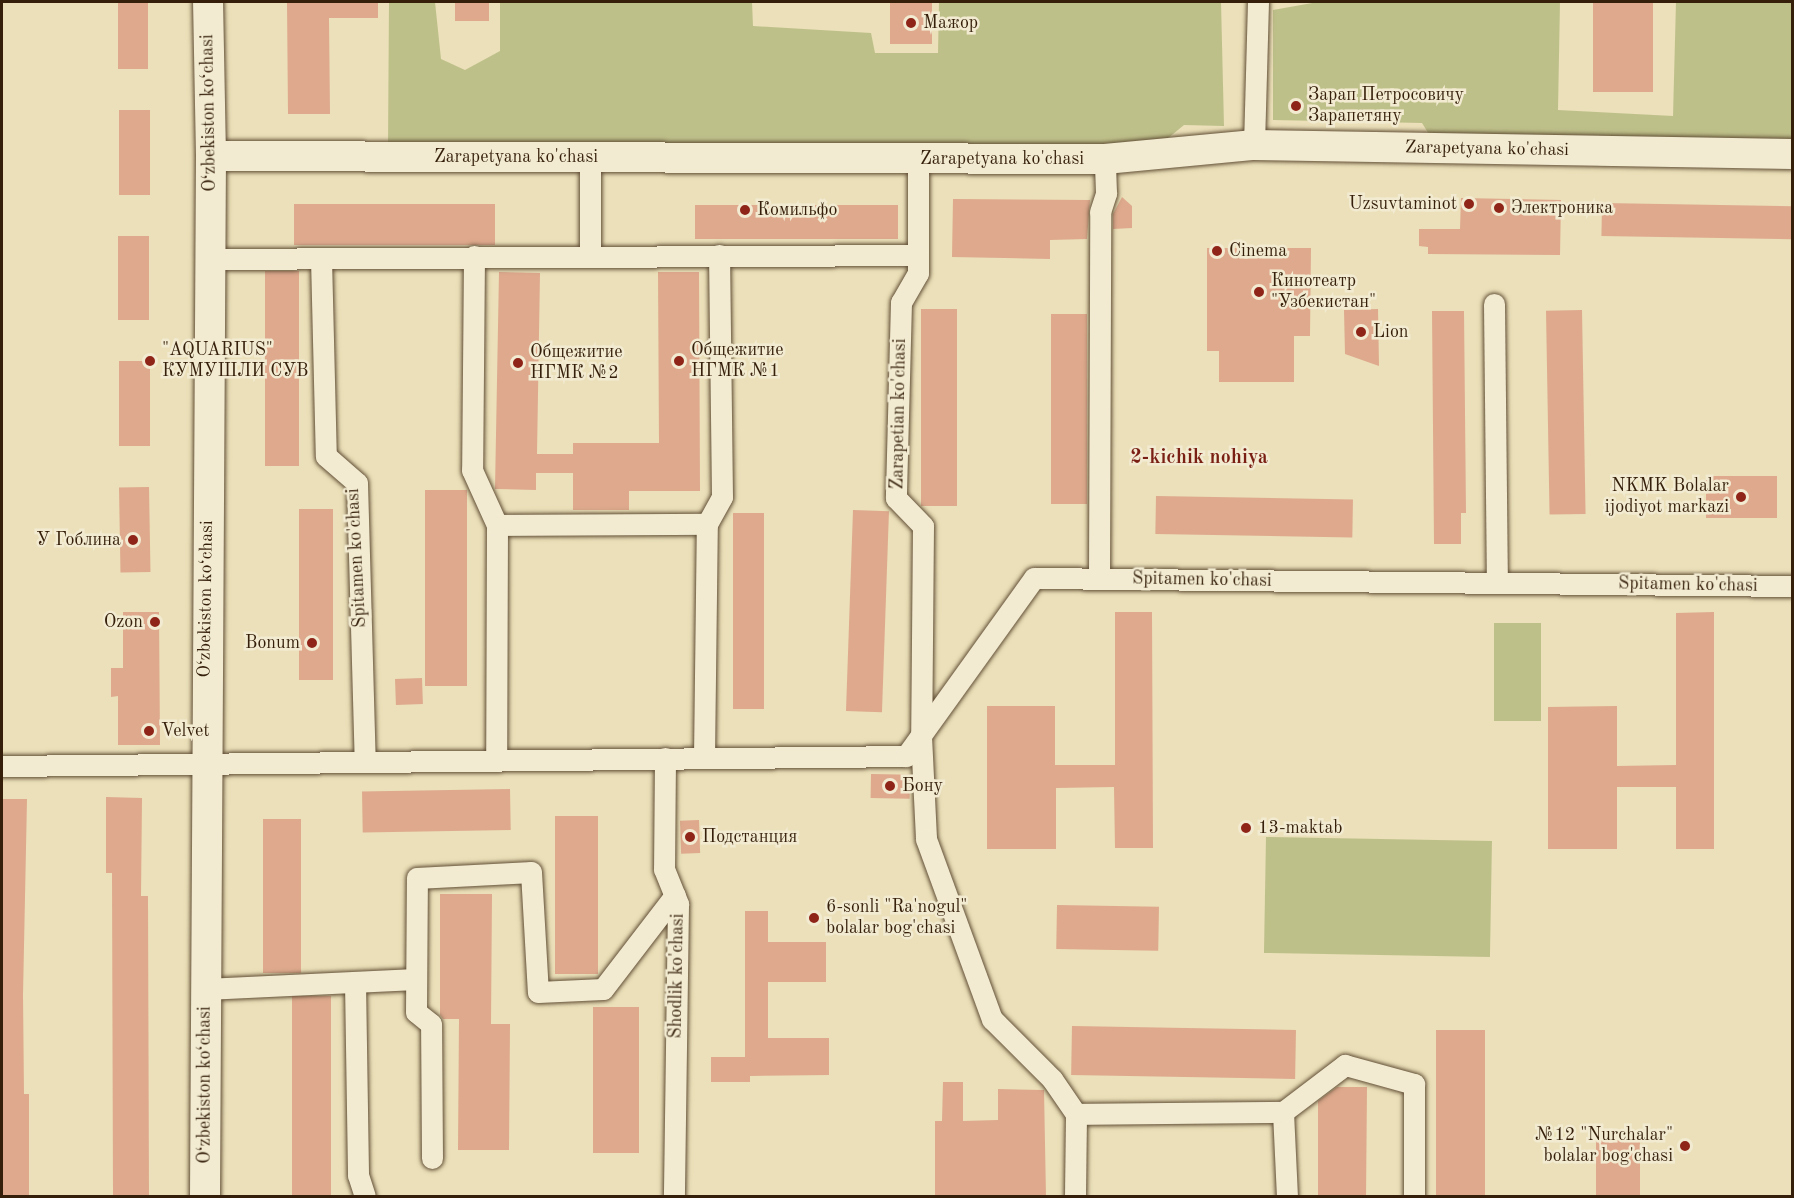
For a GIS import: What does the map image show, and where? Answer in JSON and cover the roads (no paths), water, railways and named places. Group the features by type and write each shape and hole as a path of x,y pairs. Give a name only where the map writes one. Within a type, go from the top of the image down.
{"street":[{"name":"O‘zbekiston ko‘chasi","path":"205,1197 205,764 211,156 208,2"},
{"path":"1254,145 1258,2"},
{"name":"Zarapetyana ko'chasi","path":"211,156 1105,159 1254,145 1792,154"},
{"path":"590,157 590,255"},
{"name":"Zarapetian ko'chasi","path":"918,159 918,273 901,302 896,498 923,526 921,735 926,839 992,1019 1052,1079 1076,1114"},
{"path":"1100,578 1100,224 1106,194 1105,159"},
{"path":"210,259 590,255 918,255"},
{"path":"704,758 707,524 722,497 719,255"},
{"path":"474,256 472,470 497,525 496,760"},
{"name":"Spitamen ko'chasi","path":"321,258 326,456 357,483 364,762"},
{"path":"1494,304 1497,583"},
{"path":"497,525 707,524"},
{"name":"Spitamen ko'chasi","path":"2,766 906,756 1034,578 1792,586"},
{"name":"Shodlik ko'chasi","path":"665,758 664,869 678,904 674,1197"},
{"path":"432,1158 430,1024 416,1012 417,878 531,872 538,992 603,989 675,895"},
{"path":"205,989 416,979"},
{"path":"355,982 358,1175 365,1197"},
{"path":"1075,1197 1076,1114 1283,1112 1345,1065 1414,1084 1414,1197"},
{"path":"1283,1112 1287,1197"}],"place":[{"name":"Мажор","path":"911,23"},
{"name":"Зарап Петросовичу Зарапетяну","path":"1296,106"},
{"name":"Uzsuvtaminot","path":"1469,204"},
{"name":"Электроника","path":"1499,208"},
{"name":"Комильфо","path":"745,210"},
{"name":"Cinema","path":"1217,251"},
{"name":"Кинотеатр \"Узбекистан\"","path":"1259,292"},
{"name":"Lion","path":"1361,332"},
{"name":"\"AQUARIUS\" КУМУШЛИ СУВ","path":"150,361"},
{"name":"Общежитие НГМК №1","path":"679,361"},
{"name":"Общежитие НГМК №2","path":"518,363"},
{"name":"NKMK Bolalar ijodiyot markazi","path":"1741,497"},
{"name":"У Гоблина","path":"133,540"},
{"name":"Ozon","path":"155,622"},
{"name":"Bonum","path":"312,643"},
{"name":"Velvet","path":"149,731"},
{"name":"Бону","path":"890,786"},
{"name":"13-maktab","path":"1246,828"},
{"name":"Подстанция","path":"690,837"},
{"name":"6-sonli \"Ra'nogul\" bolalar bog'chasi","path":"814,918"},
{"name":"№12 \"Nurchalar\" bolalar bog'chasi","path":"1685,1146"}],"district":[{"name":"2-kichik nohiya","path":"1199,458"}]}
